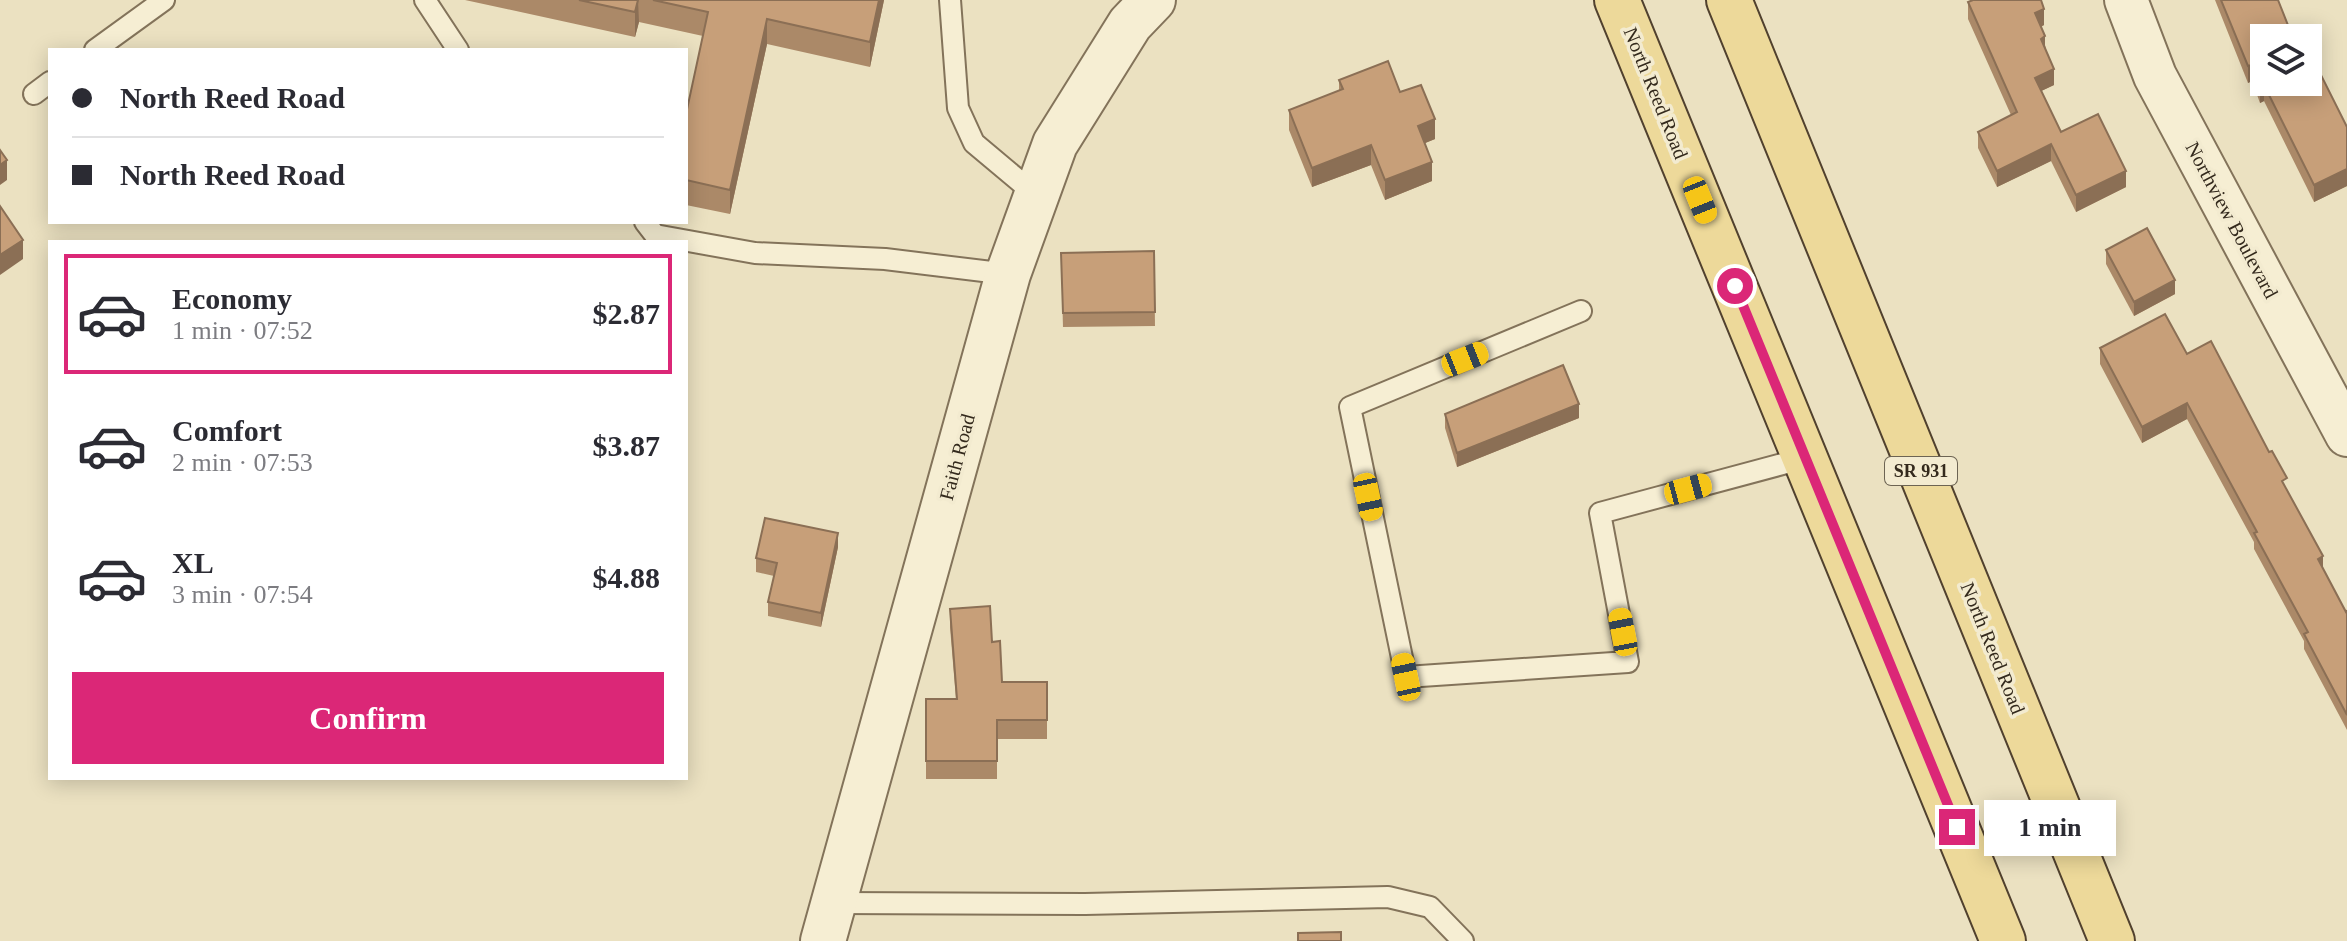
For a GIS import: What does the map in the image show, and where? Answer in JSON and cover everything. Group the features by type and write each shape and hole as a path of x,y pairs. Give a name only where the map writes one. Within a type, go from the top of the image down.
{"main road":[{"name":"North Reed Road","path":"1617,0 2003,941"},
{"name":"North Reed Road","path":"1729,0 2112,941"}],"street":[{"name":"Faith Road","path":"828,922 1008,274 1055,144 1130,24 1153,0"},
{"name":"Northview Boulevard","path":"2126,0 2155,76 2347,435"}],"lane":[{"path":"98,48 164,0"},
{"path":"425,0 457,48"},
{"path":"950,0 958,108 974,143 1036,195"},
{"path":"647,224 655,235 683,240"},
{"path":"688,241 755,253 885,259 1008,274"},
{"path":"1581,311 1350,407 1406,677 1628,662 1600,513 1805,458"},
{"path":"828,922 1085,904 1388,897 1430,907 1463,941"}],"building":[{"path":"579,0 638,0 635,12"},
{"path":"653,0 879,0 870,42 767,19 730,190 688,180 688,105 708,12"},
{"path":"2041,0 2044,9 2035,13 2045,36 2041,39 2054,69 2035,78 2061,132 2098,114 2126,171 2076,195 2051,144 1997,171 1978,132 2017,112 1968,2"},
{"path":"2221,0 2278,0 2287,24 2250,24 2248,66"},
{"path":"1388,61 1400,92 1421,85 1435,119 1418,126 1432,162 1385,180 1371,145 1312,168 1289,110 1343,89 1339,80"},
{"path":"2322,77 2347,127 2347,169 2314,185 2270,96 2322,96"},
{"path":"0,150 7,160 0,165"},
{"path":"0,206 23,240 0,255"},
{"path":"2147,228 2175,280 2134,302 2106,250"},
{"path":"1154,251 1155,312 1063,313 1061,253"},
{"path":"2165,314 2187,354 2211,341 2269,452 2272,451 2287,478 2282,481 2323,556 2318,559 2347,611 2347,715 2304,634 2308,632 2254,533 2257,532 2187,403 2142,427 2100,348"},
{"path":"1563,365 1579,404 1457,453 1445,414"},
{"path":"765,518 838,533 821,613 768,602 777,563 756,558"},
{"path":"990,606 992,642 1000,641 1002,682 1047,682 1047,720 997,720 997,761 926,761 926,699 957,699 950,609"},
{"path":"1341,932 1341,941 1298,941 1298,933"}],"route":[{"path":"1735,286 1957,827"}]}
